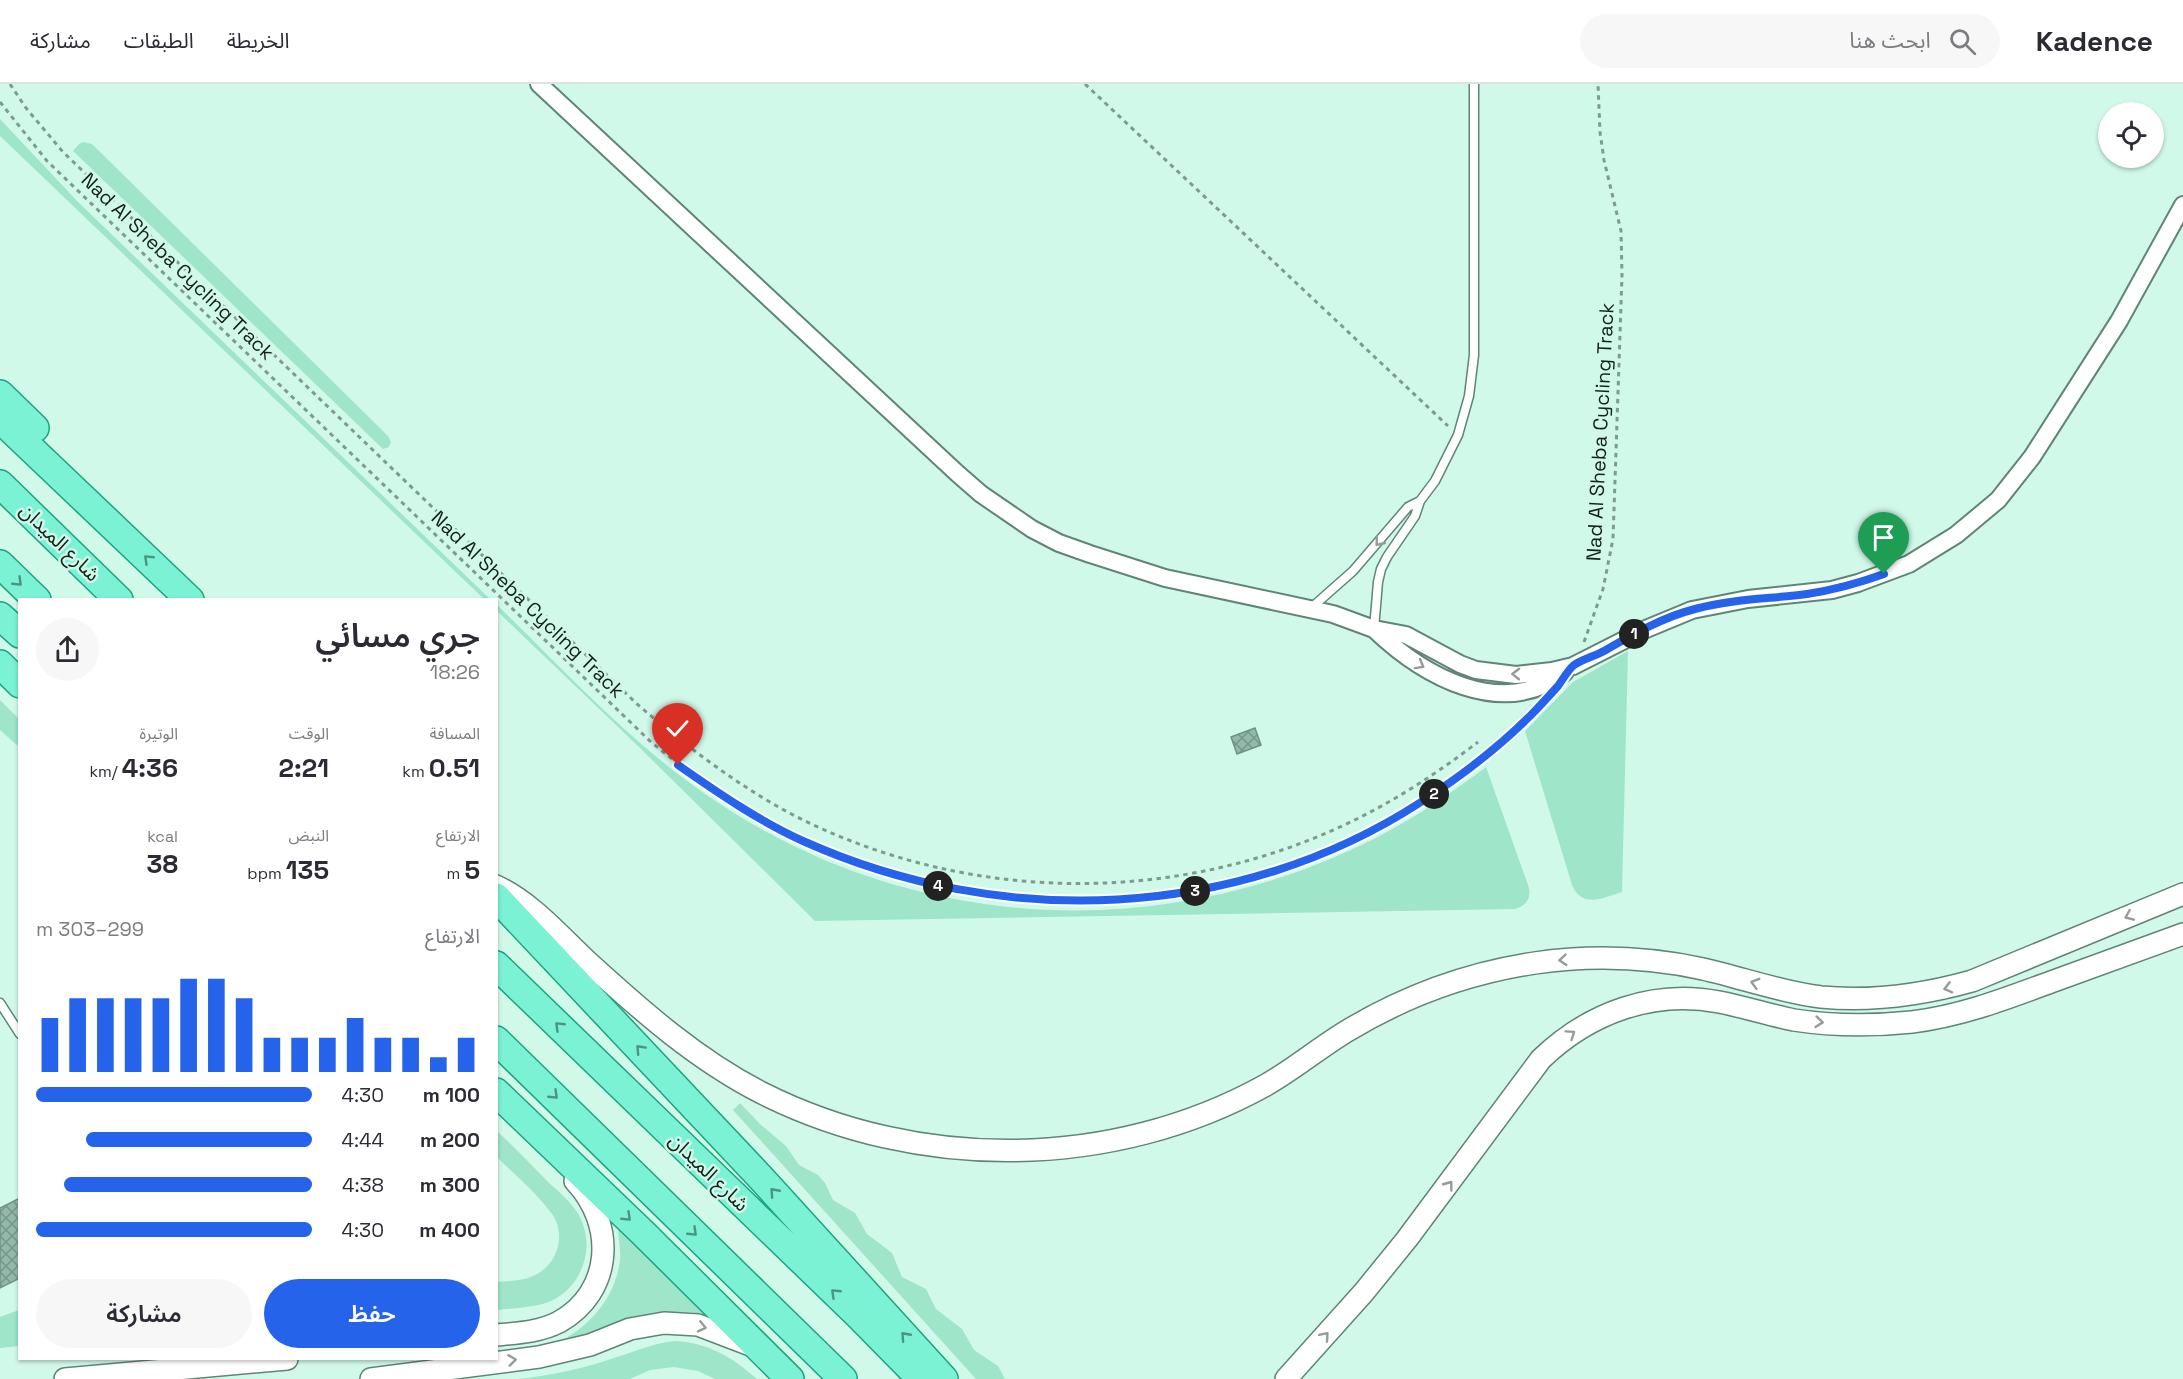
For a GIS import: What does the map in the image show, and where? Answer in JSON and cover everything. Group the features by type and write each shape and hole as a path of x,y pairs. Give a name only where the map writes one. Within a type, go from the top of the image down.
{"main road":[{"path":"0,394 43,436 64,478"},
{"path":"0,419 188,598"},
{"name":"شارع الميدان","path":"0,484 117,598"},
{"path":"0,564 35,598"},
{"path":"0,616 18,632"},
{"path":"0,664 18,682"},
{"path":"498,899 761,1178 944,1379"},
{"name":"شارع الميدان","path":"498,967 921,1379"},
{"path":"498,1042 843,1379"},
{"path":"498,1094 790,1379"}],"street":[{"path":"539,84 958,474 1006,512 1059,543 1128,567 1165,578 1333,614 1374,629 1406,635 1460,664 1496,674 1536,674 1573,666 1646,629 1692,610 1748,599 1832,590 1858,583 1909,564 1956,535 1998,500 2032,457 2119,321 2183,206"},
{"path":"498,887 522,902 669,1033 704,1059 760,1092 813,1116 868,1133 930,1145 992,1150 1030,1150 1087,1145 1141,1135 1175,1125 1259,1089 1342,1034 1397,1004 1455,981 1495,970 1566,960 1639,960 1701,969 1766,986 1817,996 1860,999 1896,997 1930,992 1972,981 2183,894"},
{"path":"1286,1379 1364,1292 1407,1239 1541,1059 1557,1044 1593,1020 1633,1005 1676,999 1719,1002 1778,1016 1826,1023 1884,1024 1922,1020 1960,1013 1997,1002 2183,934"},
{"path":"498,1335 536,1331 570,1315 580,1306 594,1285 602,1261 602,1229 590,1199 545,1149 524,1118"},
{"path":"371,1379 539,1357 590,1345 630,1329 664,1323 698,1326 760,1348"},
{"path":"65,1379 270,1360"}],"lane":[{"path":"1374,629 1381,569 1415,516 1420,501 1435,481 1458,435 1469,396 1474,355 1474,84"},
{"path":"1310,609 1353,571 1408,507 1420,501"},
{"path":"0,1003 18,1031"},
{"path":"114,1376 140,1362"}],"path":[{"path":"10,84 32,116 63,152 637,704 701,757 735,780 765,799 827,831 925,865 994,879 1098,884 1167,878 1258,858 1340,827 1413,788 1478,742"},
{"path":"1085,84 1458,435"},
{"name":"Nad Al Sheba Cycling Track","path":"1573,666 1604,589 1610,564 1614,513 1622,246 1618,216 1601,142 1598,84"},
{"name":"Nad Al Sheba Cycling Track","path":"0,102 47,161 642,734 678,765 738,805 800,840 837,855 913,880 975,893 1020,899 1066,902 1123,900 1202,890 1280,869 1326,852 1385,824 1433,795 1479,762 1532,714 1548,696"}],"green space":[{"path":"0,119 77,201 489,598 483,598 0,136"},
{"path":"83,142 92,144 388,436 391,442 389,447 383,449 73,151"},
{"path":"498,606 601,707 684,779 714,800 792,845 874,878 959,900 1046,910 1133,908 1220,894 1305,869 1387,832 1438,801 1486,767 1528,885 1529,897 1523,906 1515,909 815,921 498,612"},
{"path":"1628,651 1622,892 1600,899 1587,899 1581,897 1572,885 1525,731 1573,682"},
{"path":"0,700 18,718 18,746 0,730"},
{"path":"740,1103 786,1146 799,1165 818,1175 825,1183 833,1200 855,1213 867,1234 892,1253 902,1277 926,1289 936,1309 962,1329 974,1350 998,1366 1005,1379 976,1379 733,1110"},
{"path":"498,1132 577,1212 583,1224 586,1250 579,1274 562,1294 538,1305 498,1310 498,1282 533,1276 548,1265 557,1249 559,1231 556,1222 533,1192 498,1158"},
{"path":"618,1227 711,1315 690,1312 653,1314 635,1318 564,1344 563,1340 584,1325 601,1307 614,1285 620,1260"},
{"path":"18,1310 18,1346 0,1348 0,1317"},
{"path":"675,1341 699,1345 719,1352 757,1379 715,1379 698,1371 674,1367 650,1370 630,1379 517,1379 580,1368 653,1345"}],"building":[{"path":"1255,728 1261,745 1237,754 1231,737"},
{"path":"18,1199 18,1279 0,1288 0,1208"}],"route":[{"path":"678,765 738,805 800,840 875,869 913,880 986,895 1054,902 1163,897 1241,881 1280,869 1352,841 1385,824 1449,784 1479,762 1532,714 1573,666 1668,618 1720,603 1832,590 1884,574"}]}
